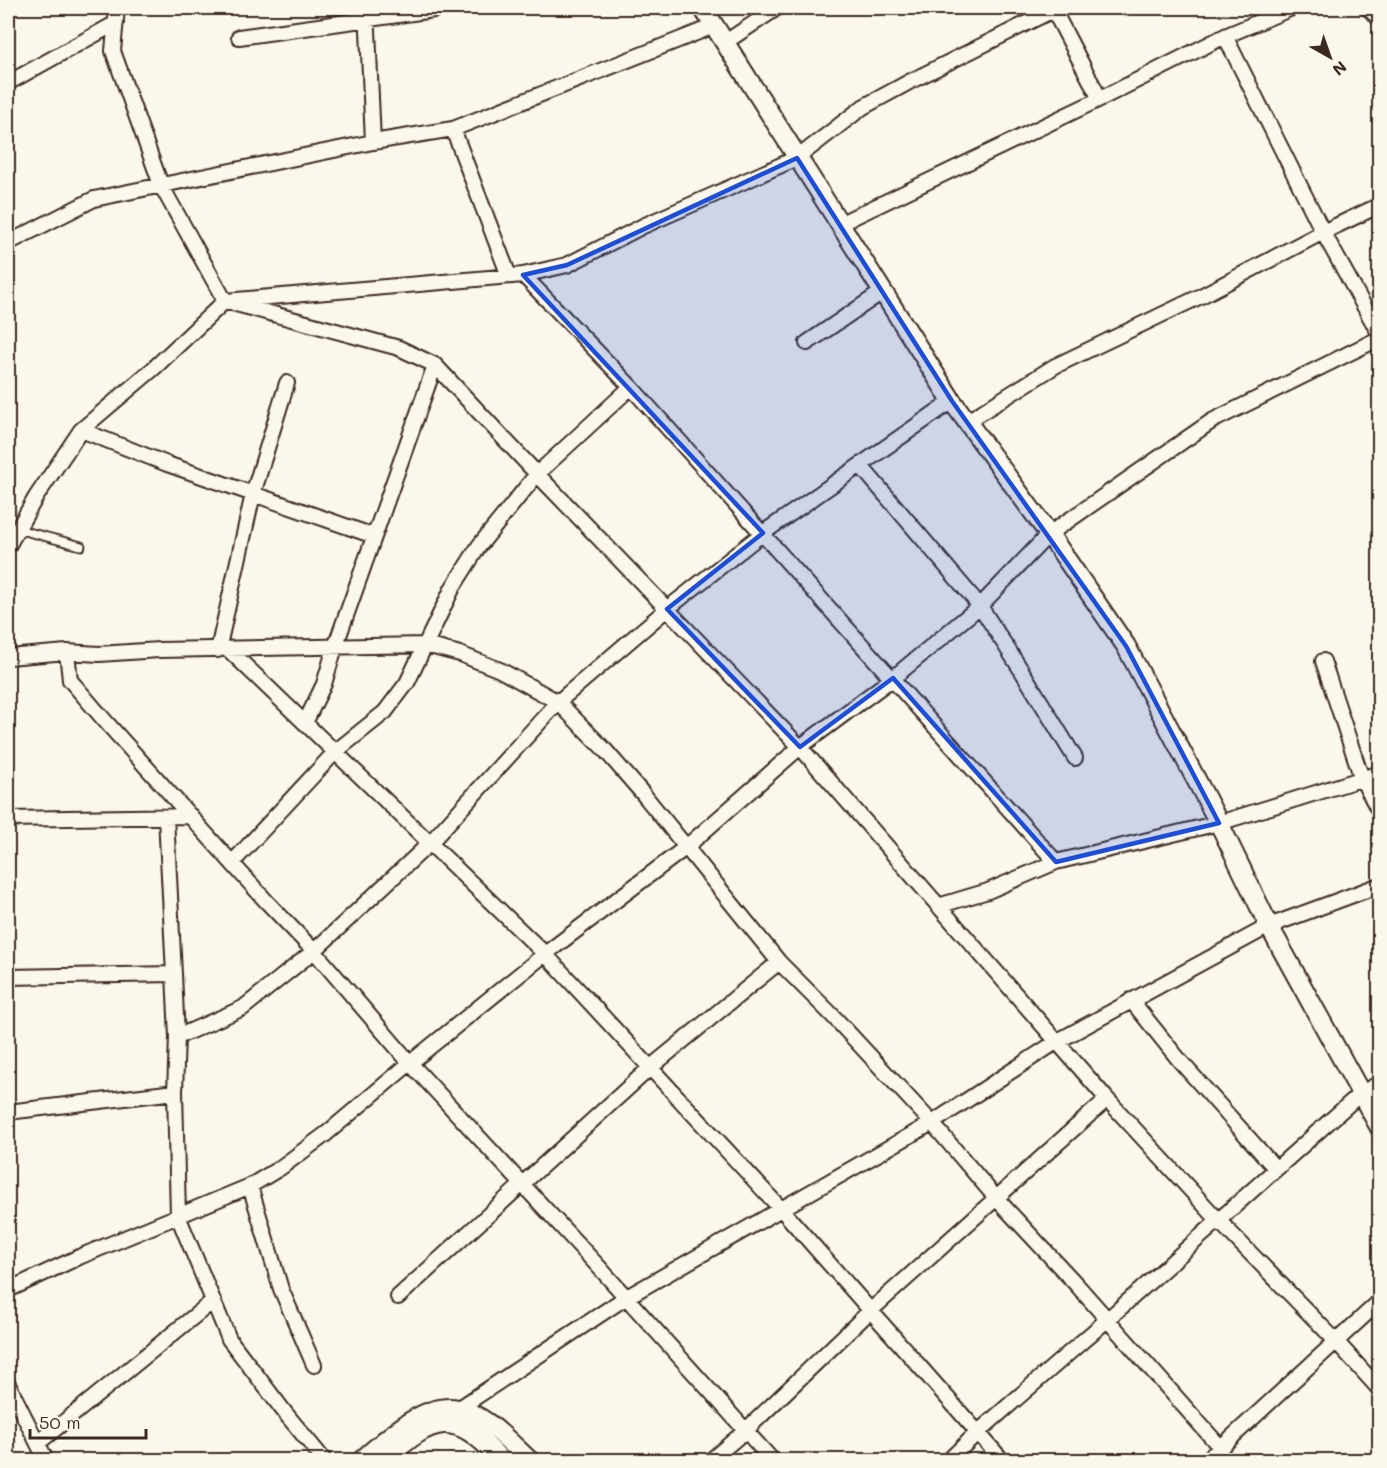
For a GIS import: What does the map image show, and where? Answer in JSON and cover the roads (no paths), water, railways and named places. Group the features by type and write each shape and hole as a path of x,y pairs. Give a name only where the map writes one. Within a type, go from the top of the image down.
{"street":[{"path":"117,8 113,51 161,185 225,302 399,348 435,365 800,747 1107,1099 1218,1220 1335,1340 1380,1390"},
{"path":"703,8 966,422 1049,534 1126,646 1219,823 1269,926 1380,1128"},
{"path":"724,43 777,8"},
{"path":"8,546 81,430 153,369 225,302 516,276 567,265 643,226 797,158 863,107 1055,8 1100,99"},
{"path":"839,224 1100,99 1225,36 1292,8"},
{"path":"1368,8 1380,19"},
{"path":"239,37 367,14 434,10"},
{"path":"367,14 373,142"},
{"path":"8,83 116,23"},
{"path":"8,243 94,199 373,142 453,129 714,26"},
{"path":"8,1290 80,1257 250,1186 280,1168 326,1134 545,954 685,848 800,747 893,678 980,606 1049,534 1212,421 1380,337 1323,232 1225,36"},
{"path":"453,129 516,276 631,387 1056,862"},
{"path":"966,422 1055,366 1201,296 1380,205"},
{"path":"807,343 882,292"},
{"path":"305,723 324,684 334,648 435,365"},
{"path":"224,650 253,494 287,383"},
{"path":"232,863 335,752 385,712 407,683 453,587 478,546 537,474 631,387"},
{"path":"177,1037 243,1008 314,951 430,843 558,702 667,609 763,533 952,400"},
{"path":"81,430 167,464 374,536"},
{"path":"860,465 980,606 1075,758"},
{"path":"8,657 67,652 99,654 159,650 426,645 460,654 500,670 558,702 605,750 644,795 779,962 932,1123 996,1198 1108,1319 1221,1448"},
{"path":"224,650 305,723 545,954 782,1210 1002,1461"},
{"path":"67,652 70,680 232,863 314,951 410,1063 522,1183 772,1461"},
{"path":"1323,661 1362,778 1380,813"},
{"path":"938,906 988,891 1056,862 1219,823 1380,773"},
{"path":"8,819 190,816"},
{"path":"166,817 177,1037 175,1092 178,1216 229,1339 324,1461"},
{"path":"458,1408 625,1298 932,1123 1056,1042 1269,926 1380,885"},
{"path":"398,1297 651,1067 779,962"},
{"path":"8,976 174,974"},
{"path":"1131,1000 1180,1060 1276,1169"},
{"path":"949,1461 977,1433 1360,1094 1380,1083"},
{"path":"8,1112 175,1092"},
{"path":"711,1461 870,1311 1107,1099"},
{"path":"250,1186 281,1289 314,1365"},
{"path":"38,1443 213,1301"},
{"path":"1207,1461 1335,1340 1380,1301"},
{"path":"8,1384 46,1461"},
{"path":"362,1461 390,1436 420,1416 441,1408 458,1408 478,1418 529,1461"},
{"path":"385,1461 426,1428 441,1423 456,1425 472,1432 501,1461"}],"lane":[{"path":"17,530 81,546"}]}
